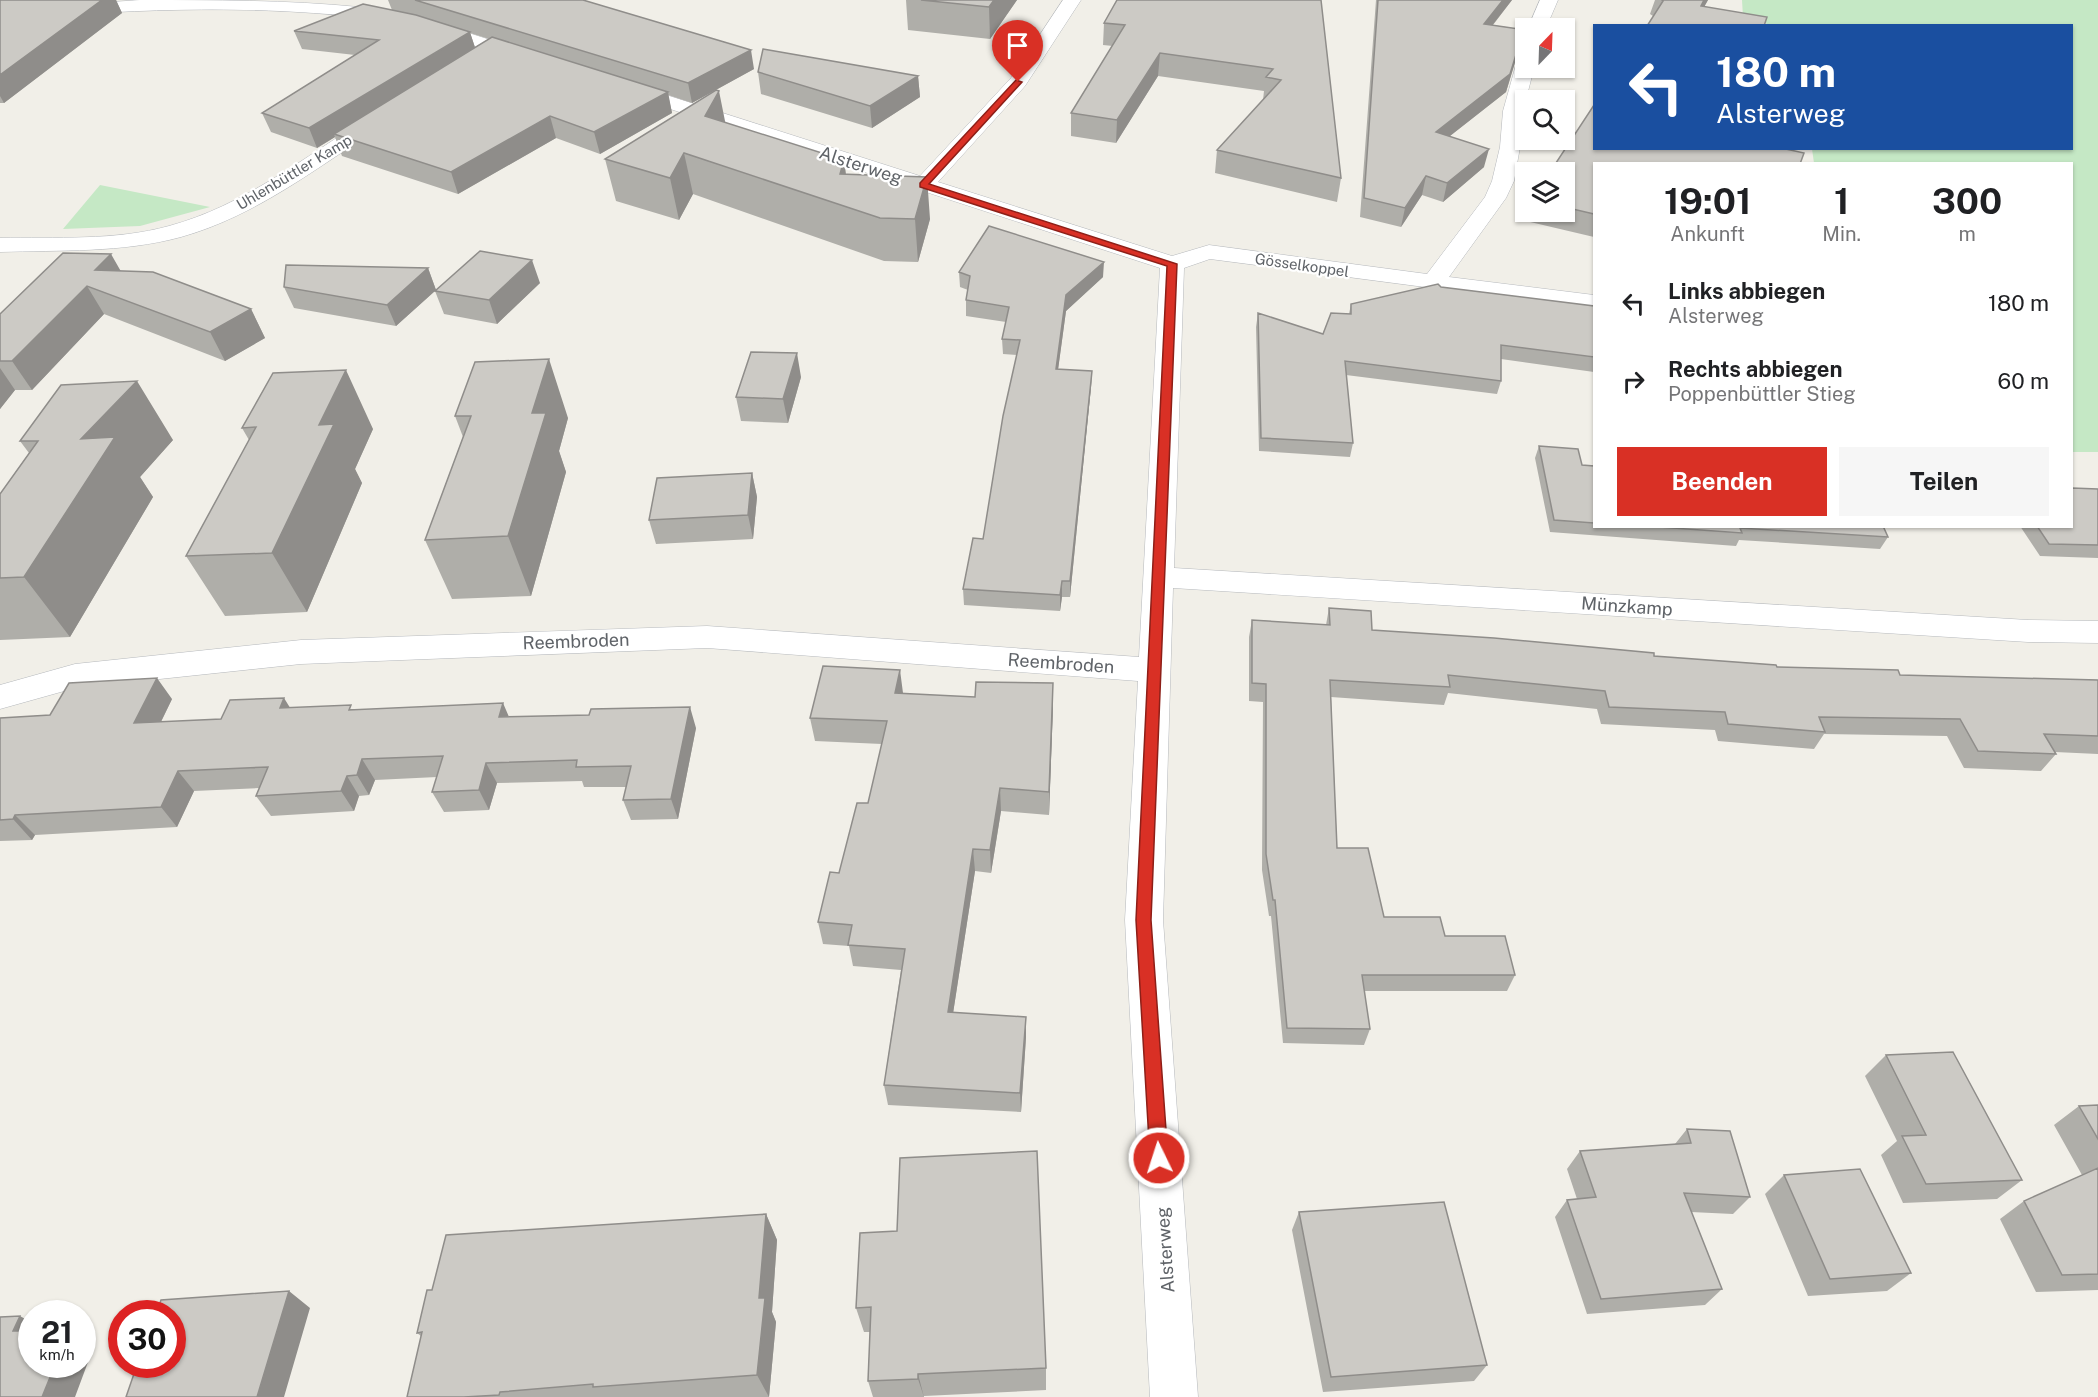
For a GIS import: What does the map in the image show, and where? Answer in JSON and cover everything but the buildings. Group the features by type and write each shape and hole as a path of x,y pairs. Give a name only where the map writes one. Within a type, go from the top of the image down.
{"street":[{"path":"923,185 1018,82 1072,0"},
{"path":"1542,18 1550,0"},
{"path":"0,15 91,7 205,3 360,12 428,27 542,62"},
{"path":"478,60 497,48"},
{"path":"1433,282 1496,198 1503,181 1510,147 1513,111 1522,78"},
{"name":"Alsterweg","path":"609,83 1172,264 1144,920 1174,1397"},
{"name":"Uhlenbüttler Kamp","path":"0,245 125,240 173,232 226,213 267,191 391,113"},
{"name":"Gösselkoppel","path":"1172,264 1209,252 1593,302"},
{"name":"Münzkamp","path":"1157,577 2028,631 2098,632"},
{"name":"Reembroden","path":"0,698 75,676 301,652 707,637 1154,670"}],"green space":[{"path":"1742,0 2098,0 2098,452 2073,452 2073,162 1814,162 1812,150 2073,150 2073,24 1766,24 1765,21 1743,17"},
{"path":"100,185 210,207 140,226 63,229"}],"route":[{"path":"1018,82 923,185 1172,264 1144,920 1159,1158"}]}
